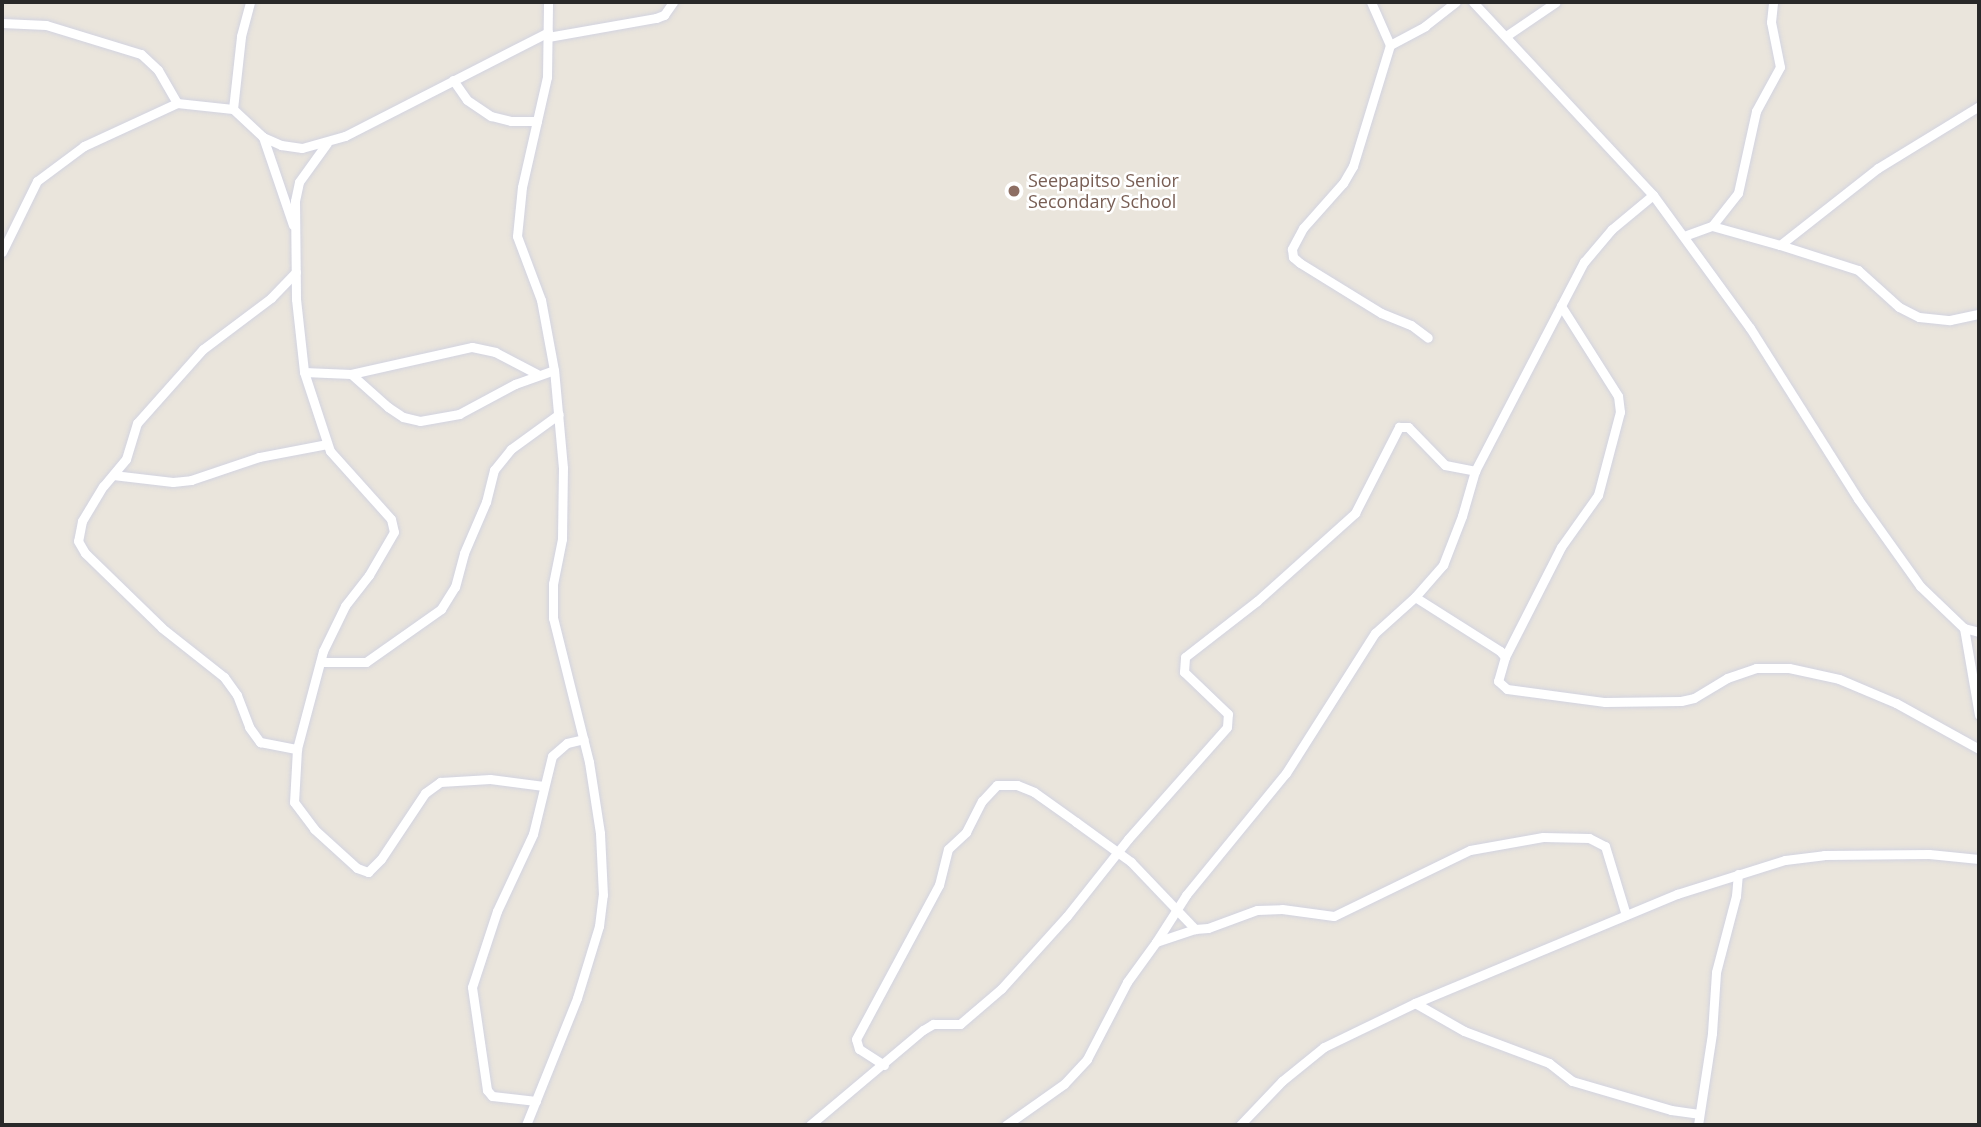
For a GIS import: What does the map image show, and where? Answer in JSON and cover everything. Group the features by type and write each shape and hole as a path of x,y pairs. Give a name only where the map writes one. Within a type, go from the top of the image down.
{"street":[{"path":"233,109 241,36 250,2"},
{"path":"526,1125 577,998 602,911 600,833 583,739 553,618 553,584 562,540 563,468 554,370 541,300 517,236 516,218 547,77 548,2"},
{"path":"2,252 37,181 84,146 177,103 233,109 263,137 295,148 327,143 548,35 656,18 664,15 673,2"},
{"path":"1371,2 1390,45 1353,166 1343,183 1303,228 1292,249 1293,257 1381,313 1411,325 1428,338"},
{"path":"1390,45 1425,26 1456,2"},
{"path":"1472,2 1653,195 1750,328 1889,545 1920,586 1964,628 1979,632"},
{"path":"1506,36 1556,2"},
{"path":"1684,236 1712,226 1738,193 1756,111 1780,67 1771,22 1773,2"},
{"path":"2,23 46,26 141,54 158,70 177,103"},
{"path":"453,80 467,100 491,116 511,121 537,121"},
{"path":"1780,245 1878,168 1979,106"},
{"path":"263,137 295,232"},
{"path":"327,143 299,183 295,201 296,272 304,372 327,444 335,458 363,485 391,519 394,532 369,575 345,606 321,662 297,749 294,802 320,834 357,868 368,872 381,859 425,793 440,782 490,779 544,786"},
{"path":"1006,1125 1064,1084 1082,1066 1127,982 1176,912 1286,773 1375,634 1415,597 1443,565 1462,516 1475,471 1561,306 1598,243 1653,195"},
{"path":"1712,226 1858,270 1899,307 1919,317 1950,320 1979,314"},
{"path":"296,272 271,298 192,360 166,393 137,423 126,459 103,486 82,521 78,541 85,552 162,628 224,677 237,695 249,726 260,742 297,749"},
{"path":"1561,306 1618,396 1619,412 1598,495 1561,547 1505,657 1498,681 1507,689 1605,702 1681,701 1694,698 1727,677 1756,668 1789,668 1839,679 1885,698 1979,749"},
{"path":"304,372 351,374 472,347 495,352 537,374"},
{"path":"351,374 388,407 403,417 420,421 459,414 537,374 554,370"},
{"path":"321,662 366,662 441,609 454,587 494,470 511,449 559,414"},
{"path":"810,1125 933,1024 960,1024 974,1013 1067,916 1117,853 1229,723 1225,710 1184,672 1185,657 1257,601 1354,513 1399,428 1408,427 1445,465 1475,471"},
{"path":"113,475 173,482 191,480 270,454 327,444"},
{"path":"1415,597 1505,657"},
{"path":"1964,628 1979,715"},
{"path":"536,1101 492,1096 487,1090 484,1053 472,999 475,976 497,911 533,834 552,757 560,747 583,739"},
{"path":"884,1065 859,1049 856,1039 939,885 948,849 965,832 987,793 997,785 1017,785 1034,792 1141,872 1176,912 1195,929"},
{"path":"1156,942 1195,929 1208,928 1247,913 1269,909 1334,916 1470,850 1503,842 1568,835 1595,840 1609,851 1626,915"},
{"path":"1240,1125 1282,1081 1324,1047 1415,1003 1626,915 1738,874 1785,860 1824,855 1929,854 1979,859"},
{"path":"1698,1125 1712,1034 1716,972 1738,874"},
{"path":"1415,1003 1464,1031 1549,1063 1572,1081 1671,1110 1699,1114"}],"place":[{"name":"Seepapitso Senior Secondary School","path":"1014,191"}]}
